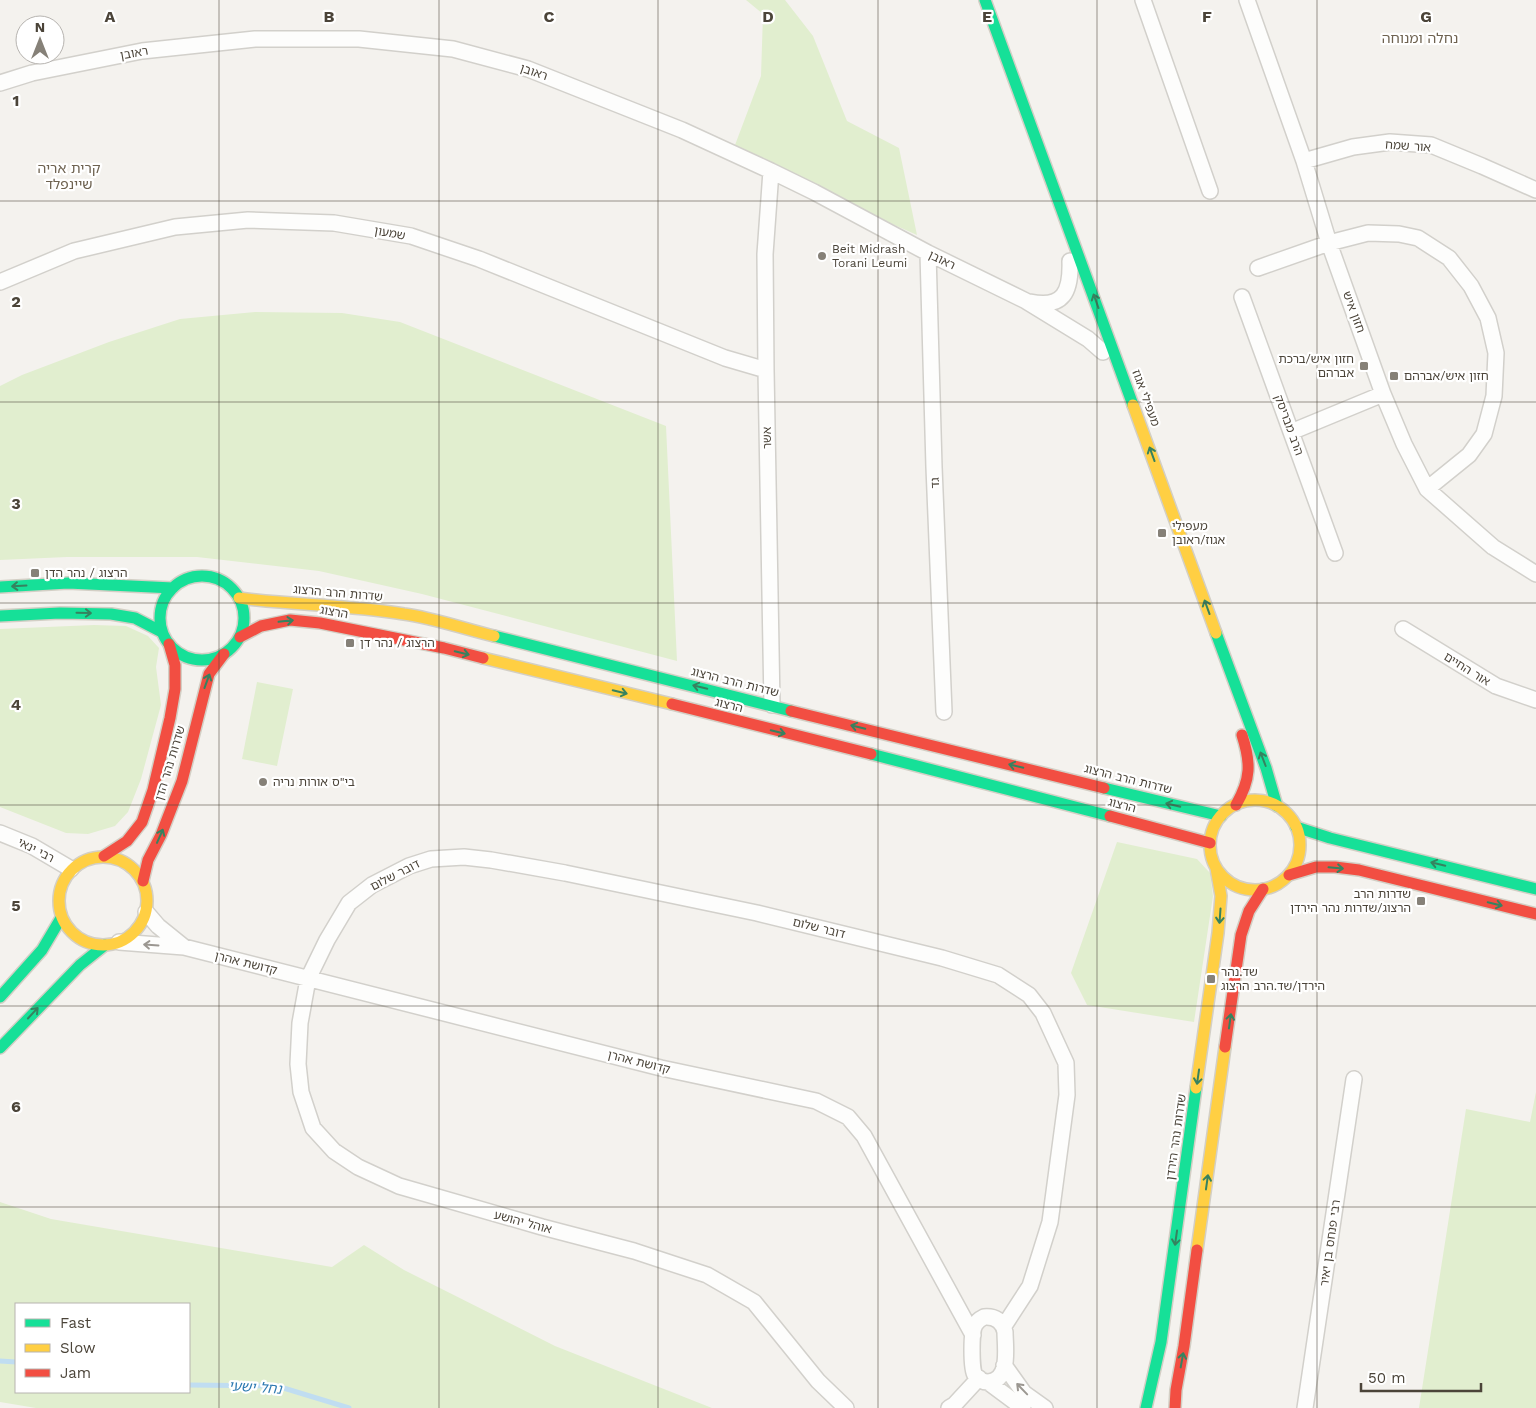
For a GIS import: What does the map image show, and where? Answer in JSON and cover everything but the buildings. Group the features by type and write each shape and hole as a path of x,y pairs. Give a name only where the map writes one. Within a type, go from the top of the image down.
{"main road":[{"name":"מעפילי אגוז","path":"974,0 1244,739 1248,756 1248,778 1245,791 1236,805"},
{"name":"מעפילי אגוז","path":"985,0 1266,768 1277,806"},
{"path":"208,577 220,580 231,587 239,598 244,610 244,624 240,637 234,646 224,654 211,660 189,658 178,653 169,644 162,632 161,607 173,588 184,580 208,577"},
{"path":"0,587 68,584 173,588"},
{"name":"שדרות הרב הרצוג","path":"239,598 272,602 352,606 406,614 1221,816"},
{"path":"0,616 60,613 111,614 135,618 162,632"},
{"name":"הרצוג","path":"240,637 261,626 290,620 320,623 444,648 953,774 1210,843"},
{"name":"שדרות נהר הדן","path":"104,856 127,841 142,822 153,790 175,689 175,664 169,644"},
{"name":"שדרות נהר הדן","path":"143,881 148,860 161,835 182,781 204,688 210,674 224,654"},
{"path":"1289,875 1297,860 1300,843 1296,827 1285,811 1267,802 1256,800 1236,805 1221,816 1212,833 1210,843 1211,856 1216,868 1236,886 1250,890 1263,889 1277,884 1289,875 1316,867 1334,867 1359,870 1536,914"},
{"path":"1296,827 1330,838 1536,889"},
{"path":"0,1048 80,965 112,943 131,935 140,925 146,912 147,896 143,881 138,873 123,861 104,856 81,862 71,869 63,880 59,892 58,905 61,918 71,931 84,941 94,944 112,943"},
{"name":"שדרות נהר הירדן","path":"1146,1408 1161,1342 1218,933 1221,896 1216,868"},
{"path":"1175,1408 1176,1390 1184,1346 1242,935 1247,913 1263,889"},
{"path":"0,997 35,961 54,936 61,918"}],"street":[{"path":"1143,0 1210,191"},
{"name":"חזון איש","path":"1247,0 1304,161 1329,243 1383,394 1404,444 1427,489 1493,547 1536,574"},
{"name":"ראובן","path":"0,83 32,73 142,51 255,39 359,39 453,49 528,69 682,130 771,171 928,253 1026,301 1088,339 1103,352"},
{"name":"אור שמח","path":"1304,161 1353,147 1390,142 1431,146 1536,190"},
{"name":"אשר","path":"771,171 765,254 772,705"},
{"name":"שמעון","path":"0,282 74,251 175,227 248,220 334,223 411,236 479,259 725,358 766,370"},
{"path":"1258,268 1329,243 1368,233 1399,234 1418,238 1449,258 1471,286 1488,318 1496,353 1494,396 1484,434 1469,455 1427,489"},
{"name":"גד","path":"928,253 944,712"},
{"name":"ראובן","path":"1026,301 1044,304 1059,300 1069,287 1070,261"},
{"name":"הרב מבריסק","path":"1242,297 1335,553"},
{"path":"1291,432 1383,394"},
{"name":"אור החיים","path":"1403,629 1496,686 1536,700"},
{"name":"רבי ינאי","path":"0,833 32,846 71,869"},
{"name":"דובר שלום","path":"308,979 327,940 349,903 372,885 409,866 430,858 464,857 556,871 757,913 942,958 998,975 1030,995 1043,1013 1066,1063 1067,1095 1050,1222 1030,1286 1004,1326"},
{"name":"קדושת אהרן","path":"146,912 158,926 184,947"},
{"name":"קדושת אהרן","path":"112,943 184,947 662,1068 816,1101 848,1117 864,1136 973,1335"},
{"name":"אוהל יהושע","path":"308,979 300,1023 298,1064 300,1092 313,1128 334,1151 358,1167 399,1186 634,1251 706,1275 754,1302 818,1381 846,1408"},
{"name":"רבי פנחס בן יאיר","path":"1305,1408 1354,1079"},
{"path":"949,1408 983,1380 998,1378 1002,1374 1004,1365 1004,1326 996,1318 989,1317 975,1324 972,1369 983,1380 1024,1408"},
{"path":"1004,1365 1024,1393 1045,1408"}],"green space":[{"path":"746,0 785,0 813,36 847,121 899,148 917,235 732,153 761,76 763,14"},
{"path":"255,312 342,313 400,322 666,426 677,661 422,594 319,571 197,557 67,557 0,560 0,386 22,375 109,342 180,319"},
{"path":"94,625 126,626 148,636 159,648 156,667 161,705 141,779 128,812 115,826 88,834 66,833 0,807 0,629"},
{"path":"257,682 293,689 277,766 242,759"},
{"path":"1117,842 1197,859 1210,873 1213,896 1194,1022 1087,1005 1071,973"},
{"path":"1536,1092 1536,1408 1419,1408 1466,1109 1530,1122"},
{"path":"0,1202 51,1219 332,1267 364,1245 404,1270 555,1346 712,1408 36,1408 0,1402"}],"waterway":[{"name":"נחל ישעי","path":"0,1361 15,1362"},
{"name":"נחל ישעי","path":"190,1385 277,1386 349,1408"}],"traffic: fast":[{"path":"985,0 1133,405"},
{"path":"202,576 218,579 232,588 241,602 244,618 241,634 232,648 218,657 202,660 186,657 172,648 163,634 160,618 163,602 172,588 186,579 202,576"},
{"path":"0,587 68,583 173,588"},
{"path":"0,616 60,613 111,614 135,618 162,632"},
{"path":"1216,633 1266,768 1277,806"},
{"path":"494,636 791,711"},
{"path":"871,754 1110,816"},
{"path":"1104,788 1221,816"},
{"path":"1296,827 1330,838 1536,889"},
{"path":"0,997 42,950 61,918"},
{"path":"0,1048 80,965 105,945"},
{"path":"1146,1408 1161,1342 1196,1088"}],"traffic: slow":[{"path":"1133,405 1216,633"},
{"path":"239,598 404,614 494,636"},
{"path":"483,658 672,704"},
{"path":"1255,800 1272,804 1287,813 1296,828 1300,845 1296,862 1287,877 1272,886 1255,890 1238,886 1223,877 1214,862 1210,845 1214,828 1223,813 1238,804 1255,800"},
{"path":"103,857 120,860 128,864 140,876 144,884 147,901 144,918 140,926 128,938 120,942 103,945 86,942 78,938 66,926 62,918 59,901 62,884 66,876 78,864 86,860 103,857"},
{"path":"1196,1088 1218,933 1221,896 1216,868"},
{"path":"1197,1250 1225,1047"}],"traffic: jam":[{"path":"240,637 261,626 290,620 320,623 444,648 483,658"},
{"path":"104,856 127,841 142,822 153,790 175,689 175,665 169,644"},
{"path":"143,881 148,860 161,835 182,781 209,674 224,654"},
{"path":"672,704 871,754"},
{"path":"791,711 1104,788"},
{"path":"1236,805 1245,787 1248,771 1247,754 1242,735"},
{"path":"1110,816 1210,843"},
{"path":"1289,875 1316,867 1359,870 1536,914"},
{"path":"1225,1047 1241,935 1249,911 1263,889"},
{"path":"1175,1408 1197,1250"}],"place":[{"name":"Beit Midrash Torani Leumi","path":"822,256"},
{"name":"חזון איש/ברכת אברהם","path":"1364,366"},
{"name":"חזון איש/אברהם","path":"1394,376"},
{"name":"מעפילי אגוז/ראובן","path":"1162,533"},
{"name":"הרצוג / נהר הדן","path":"35,573"},
{"name":"הרצוג / נהר דן","path":"350,643"},
{"name":"בי\"ס אורות נריה","path":"263,782"},
{"name":"שדרות הרב הרצוג/שדרות נהר הירדן","path":"1421,901"},
{"name":"שד.נהר הירדן/שד.הרב הרצוג","path":"1211,979"}],"district":[{"name":"נחלה ומנוחה","path":"1420,38"},
{"name":"קרית אריה שיינפלד","path":"69,176"}]}
